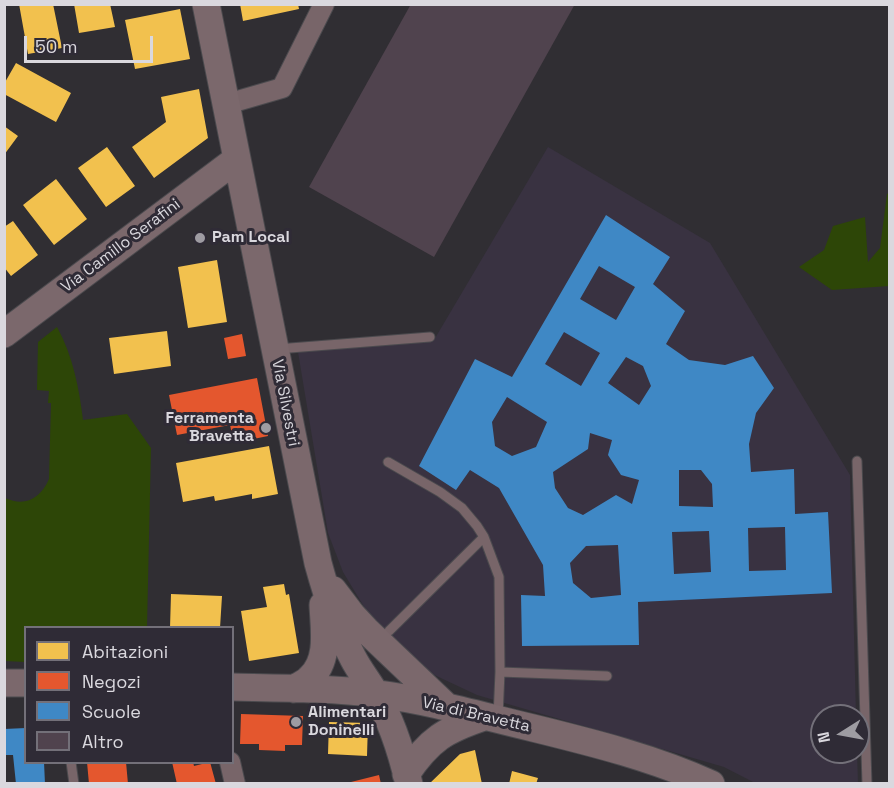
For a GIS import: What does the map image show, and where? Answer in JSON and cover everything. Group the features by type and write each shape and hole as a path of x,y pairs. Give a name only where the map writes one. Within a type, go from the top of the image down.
{"main road":[{"path":"206,4 237,159"},
{"name":"Via Silvestri","path":"237,159 307,515 321,574 338,627 353,659 376,694 395,739 407,778"},
{"name":"Via Camillo Serafini","path":"4,334 237,159"},
{"name":"Via Silvestri","path":"294,689 311,678 323,655 321,574"},
{"name":"Via Silvestri","path":"321,574 366,630 447,706"},
{"path":"4,683 24,683"},
{"name":"Via di Bravetta","path":"234,687 332,690 376,694 447,706 622,751 665,764 711,783"},
{"path":"407,778 421,753 439,737 455,728 491,718"}],"street":[{"path":"226,104 282,88 324,4"},
{"path":"230,764 235,783"}],"lane":[{"path":"274,349 430,337"},
{"path":"857,461 867,783"},
{"path":"388,462 441,492 462,508 484,537 499,577 500,672 491,718"},
{"path":"389,631 484,537"},
{"path":"500,672 607,676"},
{"path":"71,764 74,783"}],"shaded area":[{"path":"548,147 710,243 850,475 856,704 810,704 810,764 857,764 858,783 755,783 724,767 477,695 428,672 372,620 343,572 328,533 298,352 434,340"}],"green space":[{"path":"889,193 889,286 832,290 799,267 824,250 833,226 865,217 868,262 880,248 887,194"},
{"path":"57,327 74,372 83,420 127,414 151,448 147,626 24,626 24,662 5,661 5,498 19,502 31,499 41,492 49,479 51,403 48,403 49,391 37,390 38,342"}],"building: Abitazioni":[{"path":"19,4 53,4 62,48 28,54"},
{"path":"74,4 110,4 115,27 79,33"},
{"path":"240,4 298,4 299,9 243,21"},
{"path":"180,9 190,59 135,69 125,20"},
{"path":"16,63 71,93 56,122 4,94 4,84"},
{"path":"199,89 208,138 154,178 132,147 166,122 161,97"},
{"path":"4,126 18,136 4,155"},
{"path":"107,147 135,186 106,207 78,168"},
{"path":"56,179 87,219 54,245 23,205"},
{"path":"13,221 38,255 11,276 4,267 4,227"},
{"path":"217,260 227,322 188,328 178,267"},
{"path":"167,331 171,366 114,374 109,338"},
{"path":"269,446 278,494 252,499 252,494 215,501 214,496 183,502 176,463"},
{"path":"284,584 286,595 289,594 299,653 249,661 241,611 267,607 263,587"},
{"path":"171,594 222,596 220,626 170,626"},
{"path":"329,722 368,723 367,756 328,754"},
{"path":"475,750 482,784 429,784 460,754"},
{"path":"512,771 538,778 536,784 509,784"}],"building: Negozi":[{"path":"242,334 246,356 228,359 224,338"},
{"path":"257,378 268,436 234,443 230,425 177,435 169,395"},
{"path":"241,714 303,716 302,745 285,745 285,751 259,750 259,744 240,744"},
{"path":"87,764 126,764 128,784 89,784"},
{"path":"172,764 194,764 194,766 211,764 216,784 177,784"},
{"path":"379,775 381,784 347,784 347,783"}],"building: Scuole":[{"path":"606,215 670,257 653,284 685,311 666,344 689,360 725,365 753,356 774,388 756,413 749,444 751,472 794,469 795,514 828,512 832,593 638,602 639,645 522,646 521,595 545,596 543,565 499,488 470,470 456,490 419,466 475,359 512,377","holes":["599,266 635,287 616,320 580,299","564,332 600,353 581,386 545,364","626,357 643,366 651,386 639,405 608,383","507,397 547,422 536,447 512,456 495,446 492,422","590,433 612,440 608,455 621,475 639,480 632,504 616,495 583,515 568,508 555,488 553,472 588,449","679,470 701,470 712,484 713,507 679,506","785,527 786,570 749,571 748,528","709,531 711,572 674,574 672,532","618,545 621,595 591,598 573,583 570,563 586,546"]},
{"path":"24,728 24,764 44,764 45,784 16,784 13,755 4,755 4,729"}],"building: Altro":[{"path":"411,4 575,4 434,257 309,187"}],"place":[{"name":"Pam Local","path":"200,238"},
{"name":"Ferramenta Bravetta","path":"266,428"},
{"name":"Alimentari Doninelli","path":"296,722"}]}
